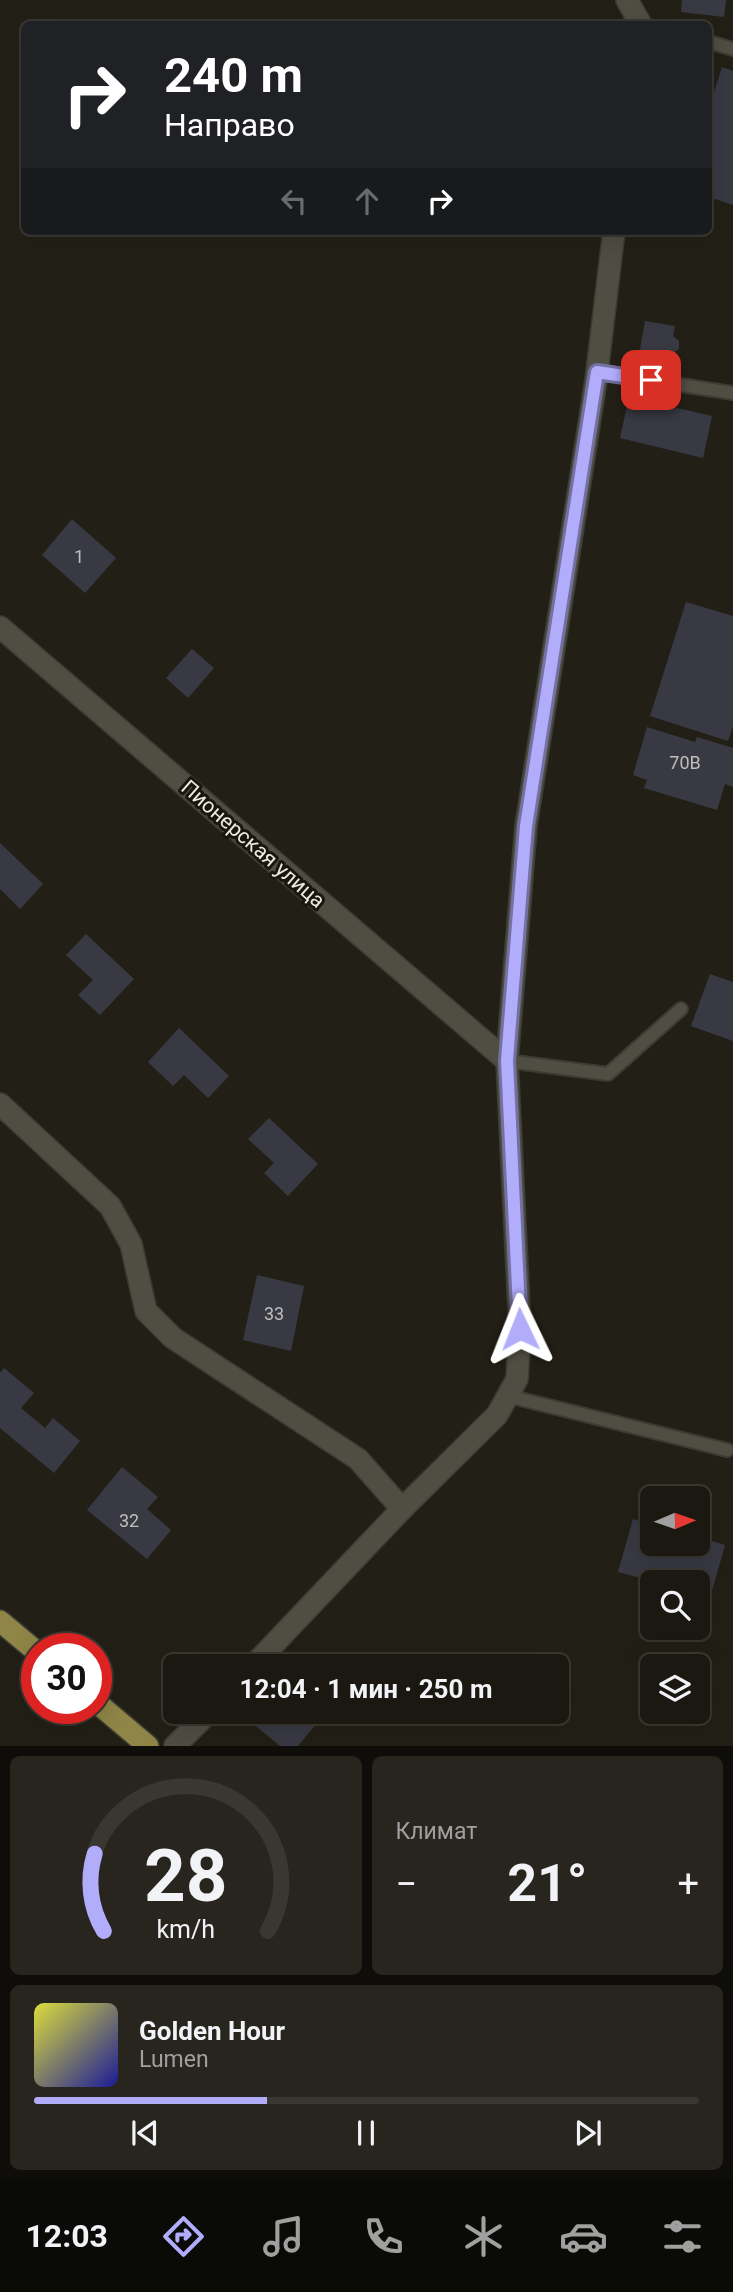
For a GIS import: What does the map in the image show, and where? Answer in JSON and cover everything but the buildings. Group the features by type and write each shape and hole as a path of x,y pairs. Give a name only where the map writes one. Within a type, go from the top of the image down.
{"main road":[{"path":"0,1621 21,1639"},
{"path":"112,1715 149,1746"}],"street":[{"path":"627,0 640,21"},
{"path":"642,21 643,0"},
{"path":"264,1654 497,1415 517,1379 520,1329 507,1061 526,826 597,372 614,235"},
{"name":"Пионерская улица","path":"0,627 507,1061"},
{"path":"0,1104 110,1206 131,1244 146,1311 173,1338 358,1459 402,1510"},
{"path":"175,1746 197,1724"}],"lane":[{"path":"712,44 733,50"},
{"path":"597,372 733,393"},
{"path":"507,1061 608,1073 681,1009"},
{"path":"508,1396 727,1450"}],"route":[{"path":"520,1329 507,1061 526,826 597,372 651,380"}]}
